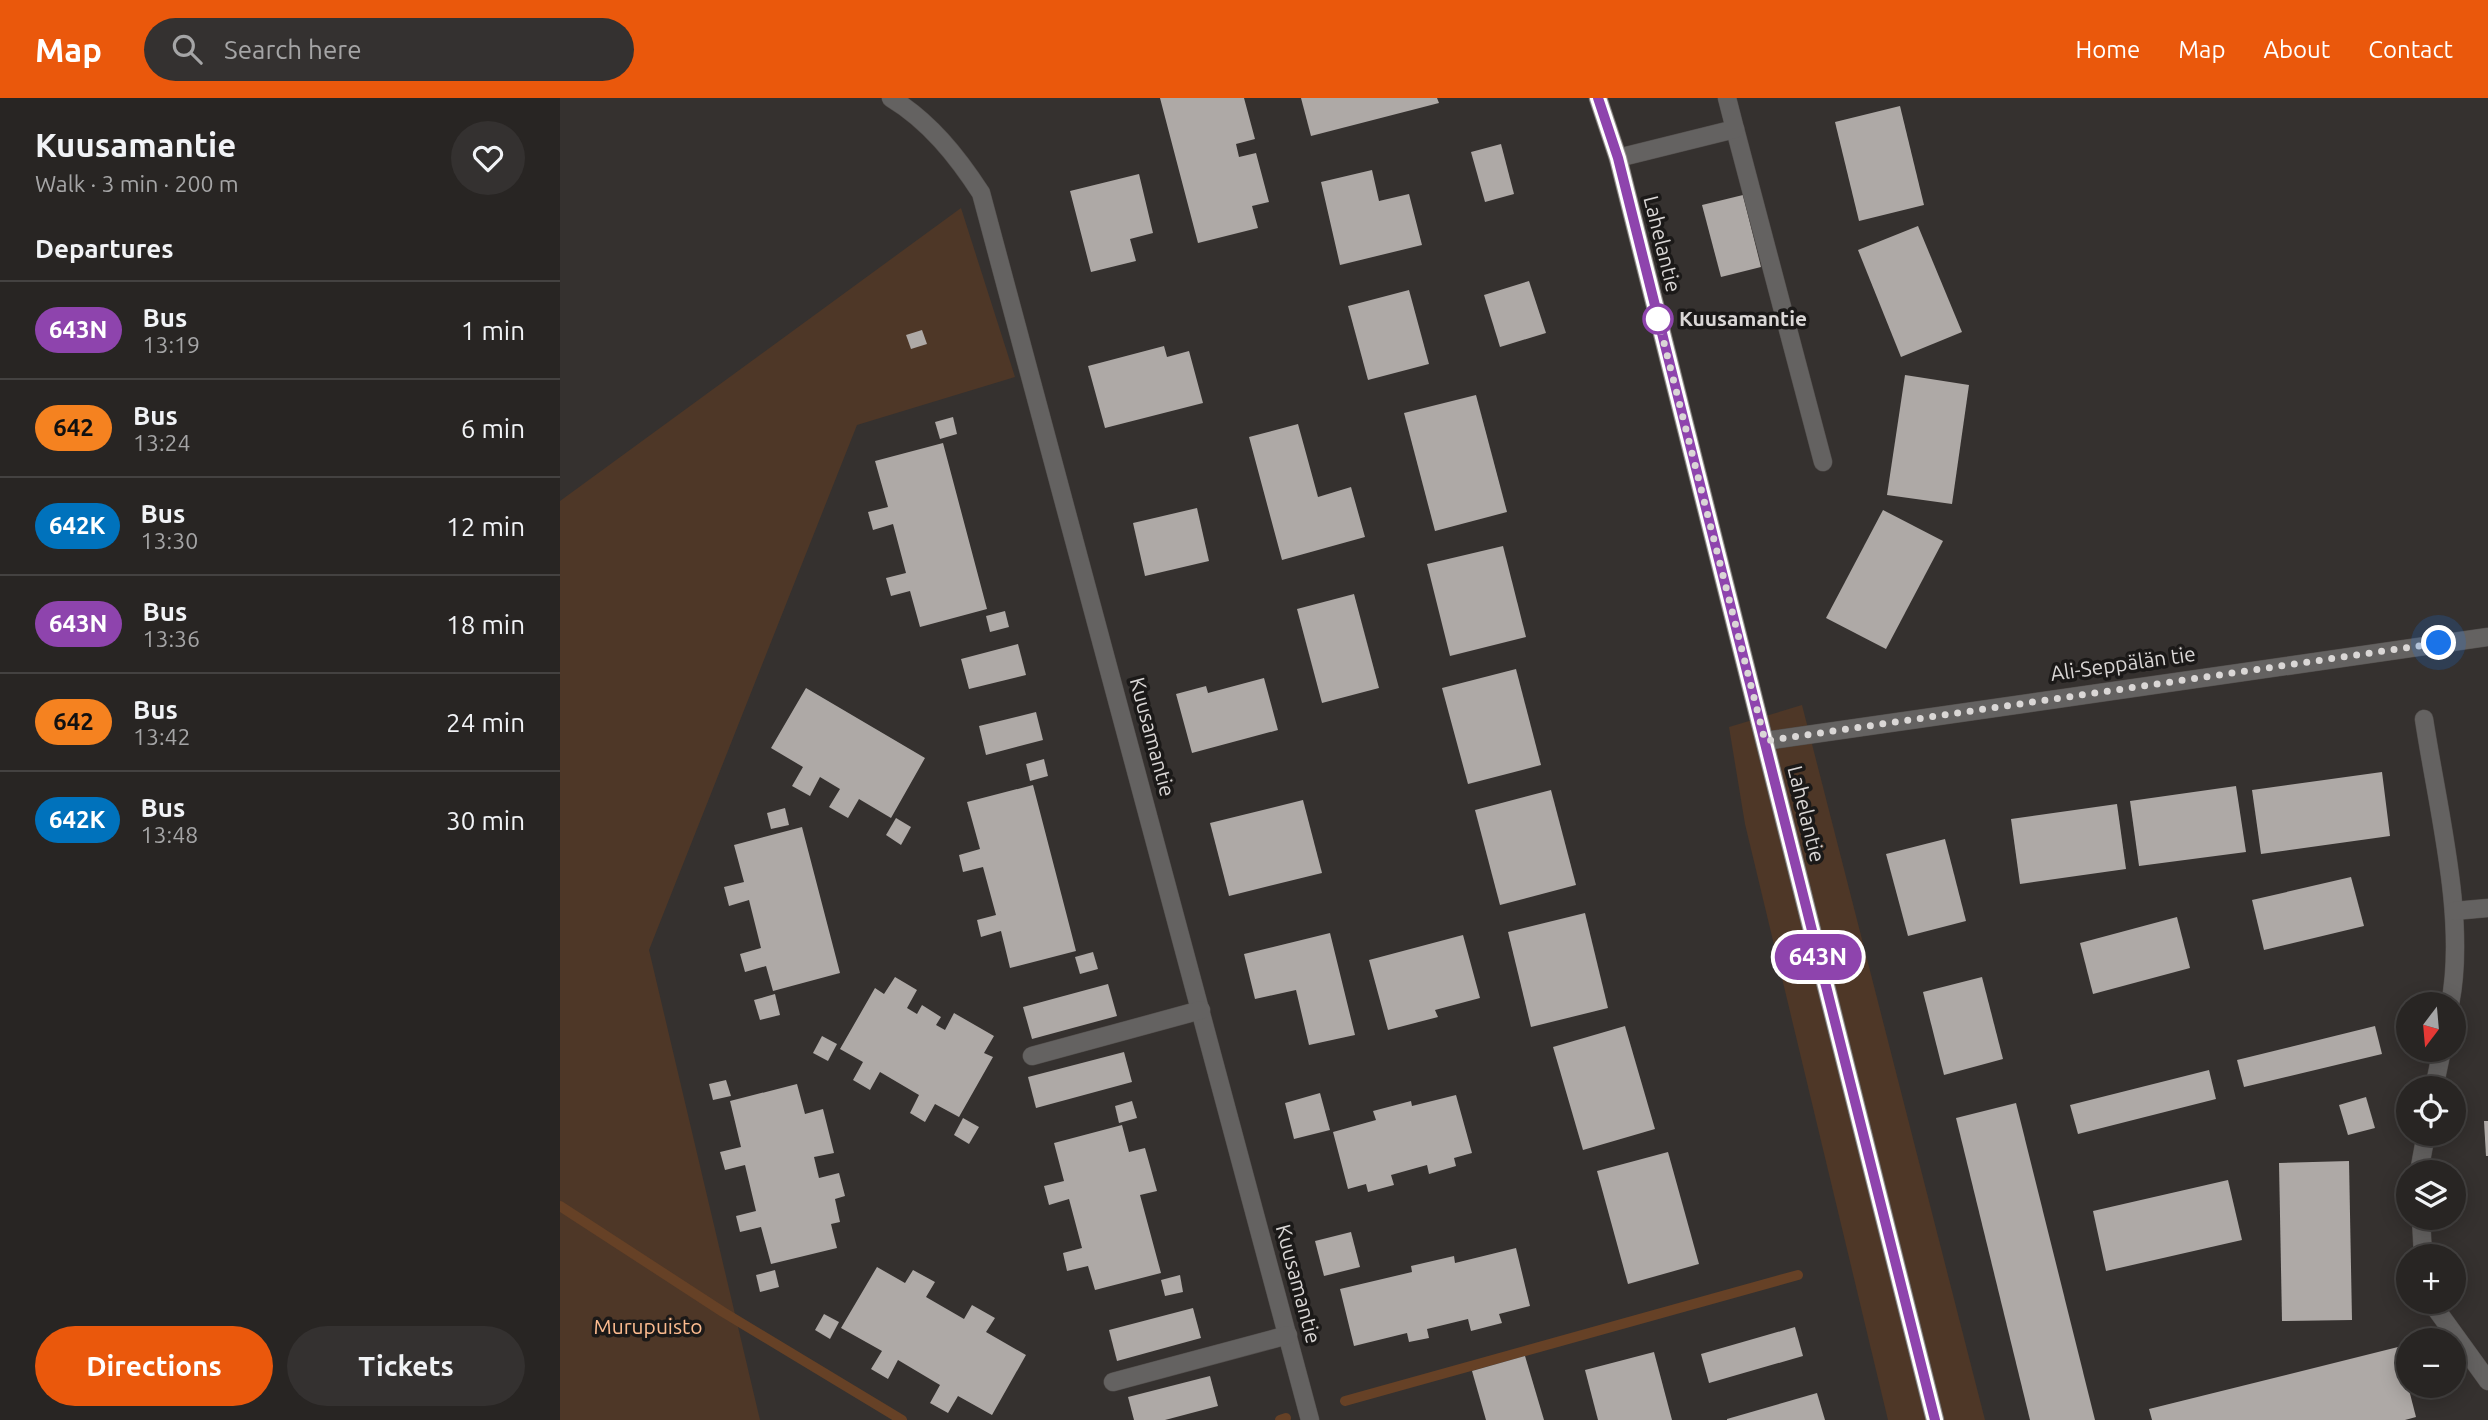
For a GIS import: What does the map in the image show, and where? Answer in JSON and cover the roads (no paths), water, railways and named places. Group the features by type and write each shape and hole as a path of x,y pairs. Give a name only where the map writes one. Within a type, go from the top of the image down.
{"main road":[{"name":"Lahelantie","path":"1598,98 1618,158 1935,1420"}],"street":[{"name":"Kuusamantie","path":"891,98 915,113 962,165 981,193 1310,1420"},
{"path":"1727,98 1823,462"},
{"path":"1618,158 1735,129"},
{"name":"Ali-Seppälän tie","path":"1765,741 2488,637"},
{"path":"2424,719 2454,911 2453,992"},
{"path":"2454,911 2488,908"},
{"path":"1032,1056 1201,1010"},
{"path":"2440,1314 2488,1381"},
{"path":"1113,1382 1288,1335"}],"waterway":[{"path":"560,1206 723,1312 902,1420"},
{"path":"1345,1401 1798,1275"},
{"path":"1280,1420 1286,1418"}],"place":[{"name":"Kuusamantie","path":"1658,319"}],"park label":[{"name":"Murupuisto","path":"648,1327"}]}
